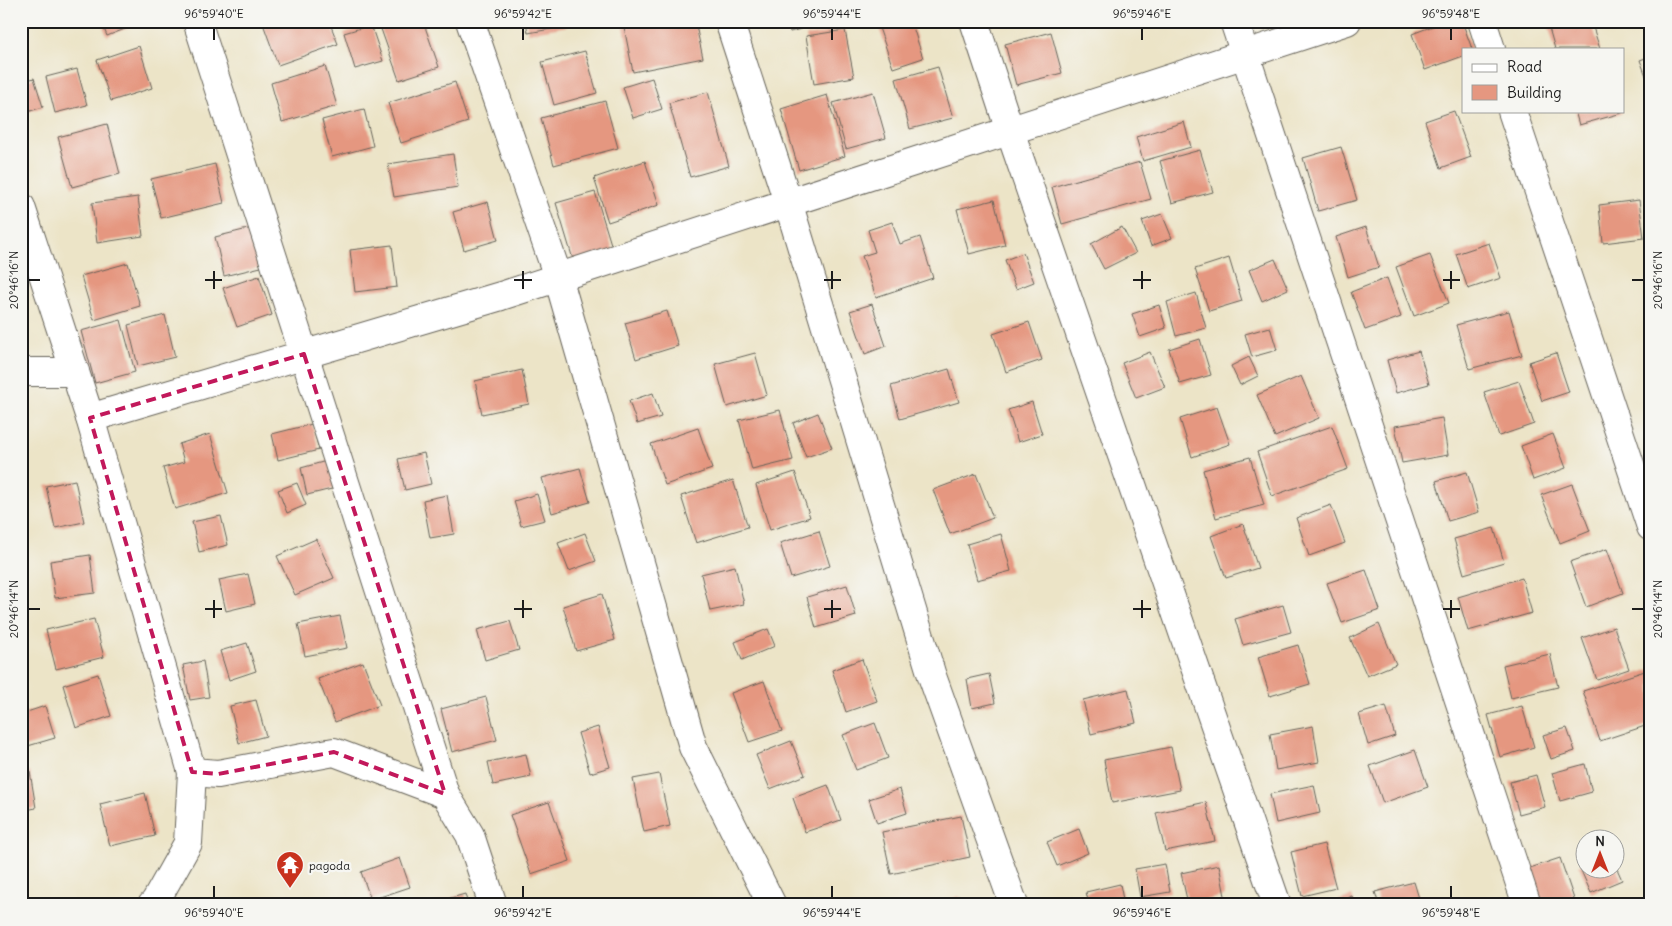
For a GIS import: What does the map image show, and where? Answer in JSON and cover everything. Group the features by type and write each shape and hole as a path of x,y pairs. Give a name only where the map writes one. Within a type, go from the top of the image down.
{"street":[{"path":"197,21 445,794 470,835 494,905"},
{"path":"470,21 558,278 693,747 772,905"},
{"path":"729,21 788,202 932,676 1014,905"},
{"path":"974,21 1276,905"},
{"path":"1234,21 1527,905"},
{"path":"90,418 558,278 1347,21"},
{"path":"1482,21 1491,48"},
{"path":"1512,112 1651,527"},
{"path":"21,207 90,418 192,772 188,843 152,905"},
{"path":"21,372 75,372"},
{"path":"192,772 218,774 334,752 445,794"}],"highlighted area":[{"path":"304,354 445,794 334,752 218,774 192,772 90,418"}],"building":[{"path":"101,21 134,21 135,25 107,36"},
{"path":"262,21 329,21 338,44 278,65"},
{"path":"404,21 423,21 439,67 399,80 381,29"},
{"path":"526,21 567,21 568,26 528,33"},
{"path":"651,21 695,21 703,58 633,72 624,27"},
{"path":"786,21 826,21 826,22 790,32"},
{"path":"911,21 923,58 893,68 877,22"},
{"path":"1446,21 1462,21 1472,48 1462,48 1462,56 1425,70 1412,34"},
{"path":"1547,21 1591,21 1600,48 1555,48"},
{"path":"371,25 383,61 355,69 344,33"},
{"path":"845,30 854,77 814,84 806,36"},
{"path":"1051,32 1062,73 1016,85 1005,44"},
{"path":"139,46 152,88 111,101 97,60"},
{"path":"585,51 597,93 554,105 542,62"},
{"path":"1651,56 1651,89 1640,60"},
{"path":"325,66 337,106 282,122 271,83"},
{"path":"938,67 953,118 910,129 896,79"},
{"path":"77,69 87,105 55,113 46,77"},
{"path":"34,78 43,107 21,114 21,82"},
{"path":"652,78 662,109 633,118 623,87"},
{"path":"455,82 468,122 401,143 388,103"},
{"path":"708,92 729,166 690,177 669,103"},
{"path":"873,92 886,138 846,149 833,103"},
{"path":"827,95 845,156 799,170 781,109"},
{"path":"605,101 618,148 554,165 541,118"},
{"path":"364,109 373,146 332,157 322,120"},
{"path":"1454,111 1471,157 1441,168 1425,121"},
{"path":"1575,112 1622,112 1622,113 1579,125"},
{"path":"1184,122 1191,147 1143,161 1136,137"},
{"path":"107,124 120,174 72,187 58,137"},
{"path":"1341,147 1357,200 1318,211 1303,158"},
{"path":"1200,150 1213,192 1172,203 1160,161"},
{"path":"453,154 458,187 394,197 388,164"},
{"path":"645,161 659,205 608,222 594,178"},
{"path":"1140,162 1151,199 1062,224 1052,187"},
{"path":"215,164 224,203 161,218 151,179"},
{"path":"595,192 614,254 575,266 556,203"},
{"path":"138,197 143,236 97,243 92,203"},
{"path":"994,200 1005,245 969,254 957,209"},
{"path":"1639,200 1644,238 1603,243 1599,205"},
{"path":"488,202 498,240 464,250 453,212"},
{"path":"1162,214 1172,238 1151,246 1142,221"},
{"path":"892,222 900,244 920,237 933,278 876,297 862,256 875,252 868,230"},
{"path":"256,227 265,266 224,276 215,237"},
{"path":"1122,227 1136,253 1104,269 1091,244"},
{"path":"1366,227 1379,267 1348,277 1336,237"},
{"path":"1489,243 1501,278 1468,289 1456,254"},
{"path":"392,245 397,287 355,292 350,250"},
{"path":"1023,253 1034,282 1016,289 1005,260"},
{"path":"1430,255 1449,303 1414,316 1396,267"},
{"path":"1229,258 1242,301 1209,311 1195,269"},
{"path":"1275,259 1288,289 1262,301 1249,270"},
{"path":"128,263 140,306 94,320 81,276"},
{"path":"259,276 272,315 237,327 223,288"},
{"path":"1387,278 1401,317 1365,330 1351,292"},
{"path":"1196,293 1206,328 1176,336 1167,302"},
{"path":"872,304 886,346 865,354 850,311"},
{"path":"1159,305 1166,328 1140,337 1132,314"},
{"path":"667,311 678,346 636,359 625,323"},
{"path":"1509,311 1522,355 1469,369 1456,325"},
{"path":"165,315 175,357 138,366 128,325"},
{"path":"121,320 135,372 95,383 81,331"},
{"path":"1029,322 1042,360 1006,372 993,334"},
{"path":"1270,327 1277,350 1252,357 1245,334"},
{"path":"1200,339 1211,375 1180,384 1169,349"},
{"path":"1419,351 1429,384 1396,393 1387,360"},
{"path":"1150,352 1165,387 1136,398 1122,363"},
{"path":"755,353 767,395 727,407 715,364"},
{"path":"1556,353 1569,392 1542,401 1529,362"},
{"path":"1249,357 1258,376 1240,385 1231,366"},
{"path":"949,369 959,402 900,419 891,386"},
{"path":"522,370 529,404 482,414 475,381"},
{"path":"1301,376 1319,418 1275,437 1257,395"},
{"path":"1519,381 1534,424 1499,436 1484,392"},
{"path":"653,393 661,417 637,424 629,401"},
{"path":"1651,396 1651,419 1650,419 1645,398"},
{"path":"1032,402 1042,434 1018,442 1008,410"},
{"path":"1217,407 1230,444 1192,457 1180,419"},
{"path":"780,410 793,460 752,470 739,420"},
{"path":"818,413 832,448 806,457 793,423"},
{"path":"1442,418 1448,455 1402,463 1395,426"},
{"path":"312,424 319,450 278,460 272,434"},
{"path":"1332,426 1348,469 1272,496 1257,452"},
{"path":"698,428 712,469 665,485 651,444"},
{"path":"210,434 228,493 175,509 163,468 184,462 179,444"},
{"path":"1553,434 1566,468 1533,480 1521,446"},
{"path":"424,453 431,484 405,490 398,459"},
{"path":"1250,457 1264,505 1216,518 1203,470"},
{"path":"330,460 336,488 307,495 301,468"},
{"path":"580,468 590,502 552,513 542,478"},
{"path":"795,472 810,517 770,530 756,485"},
{"path":"1467,472 1479,512 1448,521 1436,481"},
{"path":"976,474 993,518 950,534 933,490"},
{"path":"75,480 84,522 55,528 46,486"},
{"path":"733,480 748,527 696,543 681,496"},
{"path":"297,483 306,505 287,513 278,490"},
{"path":"1572,484 1590,531 1560,543 1541,495"},
{"path":"537,494 545,520 521,526 514,501"},
{"path":"447,495 454,534 430,538 423,500"},
{"path":"1331,505 1345,543 1309,556 1296,518"},
{"path":"221,516 228,545 199,552 192,522"},
{"path":"1243,524 1258,568 1226,578 1211,536"},
{"path":"1494,528 1504,562 1464,574 1454,539"},
{"path":"819,531 830,566 791,578 780,543"},
{"path":"585,533 596,561 569,571 558,543"},
{"path":"1001,534 1011,571 977,580 967,544"},
{"path":"316,539 334,578 295,595 277,556"},
{"path":"1607,549 1623,593 1586,607 1570,562"},
{"path":"90,555 95,593 55,598 50,561"},
{"path":"735,566 744,604 710,611 701,574"},
{"path":"1366,570 1380,610 1342,623 1327,583"},
{"path":"248,574 255,604 226,611 219,580"},
{"path":"1522,578 1532,613 1468,631 1458,597"},
{"path":"847,585 856,616 816,628 807,597"},
{"path":"602,594 615,640 576,651 563,606"},
{"path":"1283,605 1291,632 1243,645 1235,619"},
{"path":"340,616 347,648 305,656 298,624"},
{"path":"94,619 104,657 56,669 46,630"},
{"path":"510,621 519,650 485,660 477,630"},
{"path":"1379,624 1396,664 1367,676 1350,638"},
{"path":"1614,627 1629,669 1597,680 1582,638"},
{"path":"768,629 775,646 742,660 735,642"},
{"path":"247,643 256,671 229,680 220,651"},
{"path":"1298,645 1310,684 1270,696 1258,657"},
{"path":"1550,654 1558,687 1511,698 1503,665"},
{"path":"862,659 877,701 846,712 832,670"},
{"path":"203,661 209,697 190,700 183,665"},
{"path":"363,662 380,705 335,722 318,679"},
{"path":"1651,669 1651,724 1600,741 1583,691"},
{"path":"98,674 111,716 76,728 63,685"},
{"path":"989,674 995,703 972,708 967,679"},
{"path":"764,681 782,731 749,742 731,693"},
{"path":"1128,689 1136,723 1091,734 1083,700"},
{"path":"486,697 497,740 452,752 441,709"},
{"path":"256,700 266,736 239,743 230,706"},
{"path":"45,706 55,738 21,748 21,714"},
{"path":"1386,706 1395,736 1368,745 1359,714"},
{"path":"1522,706 1534,747 1500,757 1488,715"},
{"path":"875,723 888,758 856,770 843,735"},
{"path":"1313,726 1319,762 1276,770 1270,734"},
{"path":"598,727 610,767 590,773 578,733"},
{"path":"1567,728 1575,751 1551,759 1543,735"},
{"path":"791,741 805,775 770,789 756,755"},
{"path":"1171,747 1180,790 1112,803 1104,760"},
{"path":"1415,750 1428,787 1383,803 1370,766"},
{"path":"526,754 531,777 493,785 488,762"},
{"path":"1585,764 1592,792 1560,801 1552,773"},
{"path":"30,772 36,808 21,811 21,773"},
{"path":"659,774 670,826 644,832 633,779"},
{"path":"1536,775 1545,807 1519,814 1510,782"},
{"path":"828,785 841,820 805,832 793,798"},
{"path":"1314,785 1320,813 1276,823 1270,794"},
{"path":"900,789 907,813 877,823 869,799"},
{"path":"145,793 155,836 110,846 100,804"},
{"path":"549,802 570,861 531,874 510,815"},
{"path":"1206,802 1215,841 1165,851 1156,813"},
{"path":"961,816 970,857 891,874 882,832"},
{"path":"1079,829 1088,853 1057,866 1047,842"},
{"path":"1324,844 1336,888 1302,896 1291,852"},
{"path":"400,858 410,887 371,900 361,872"},
{"path":"1560,858 1576,905 1539,905 1527,869"},
{"path":"1165,864 1170,892 1140,897 1135,869"},
{"path":"1219,865 1225,896 1188,904 1181,873"},
{"path":"1584,878 1621,878 1622,880 1591,893"},
{"path":"1414,882 1421,905 1379,905 1375,892"},
{"path":"1120,884 1124,905 1089,905 1086,892"},
{"path":"465,894 468,905 430,904"},
{"path":"959,896 962,905 936,905"},
{"path":"1352,896 1355,905 1328,905 1328,904"}],"place":[{"name":"pagoda","path":"290,889"}]}
